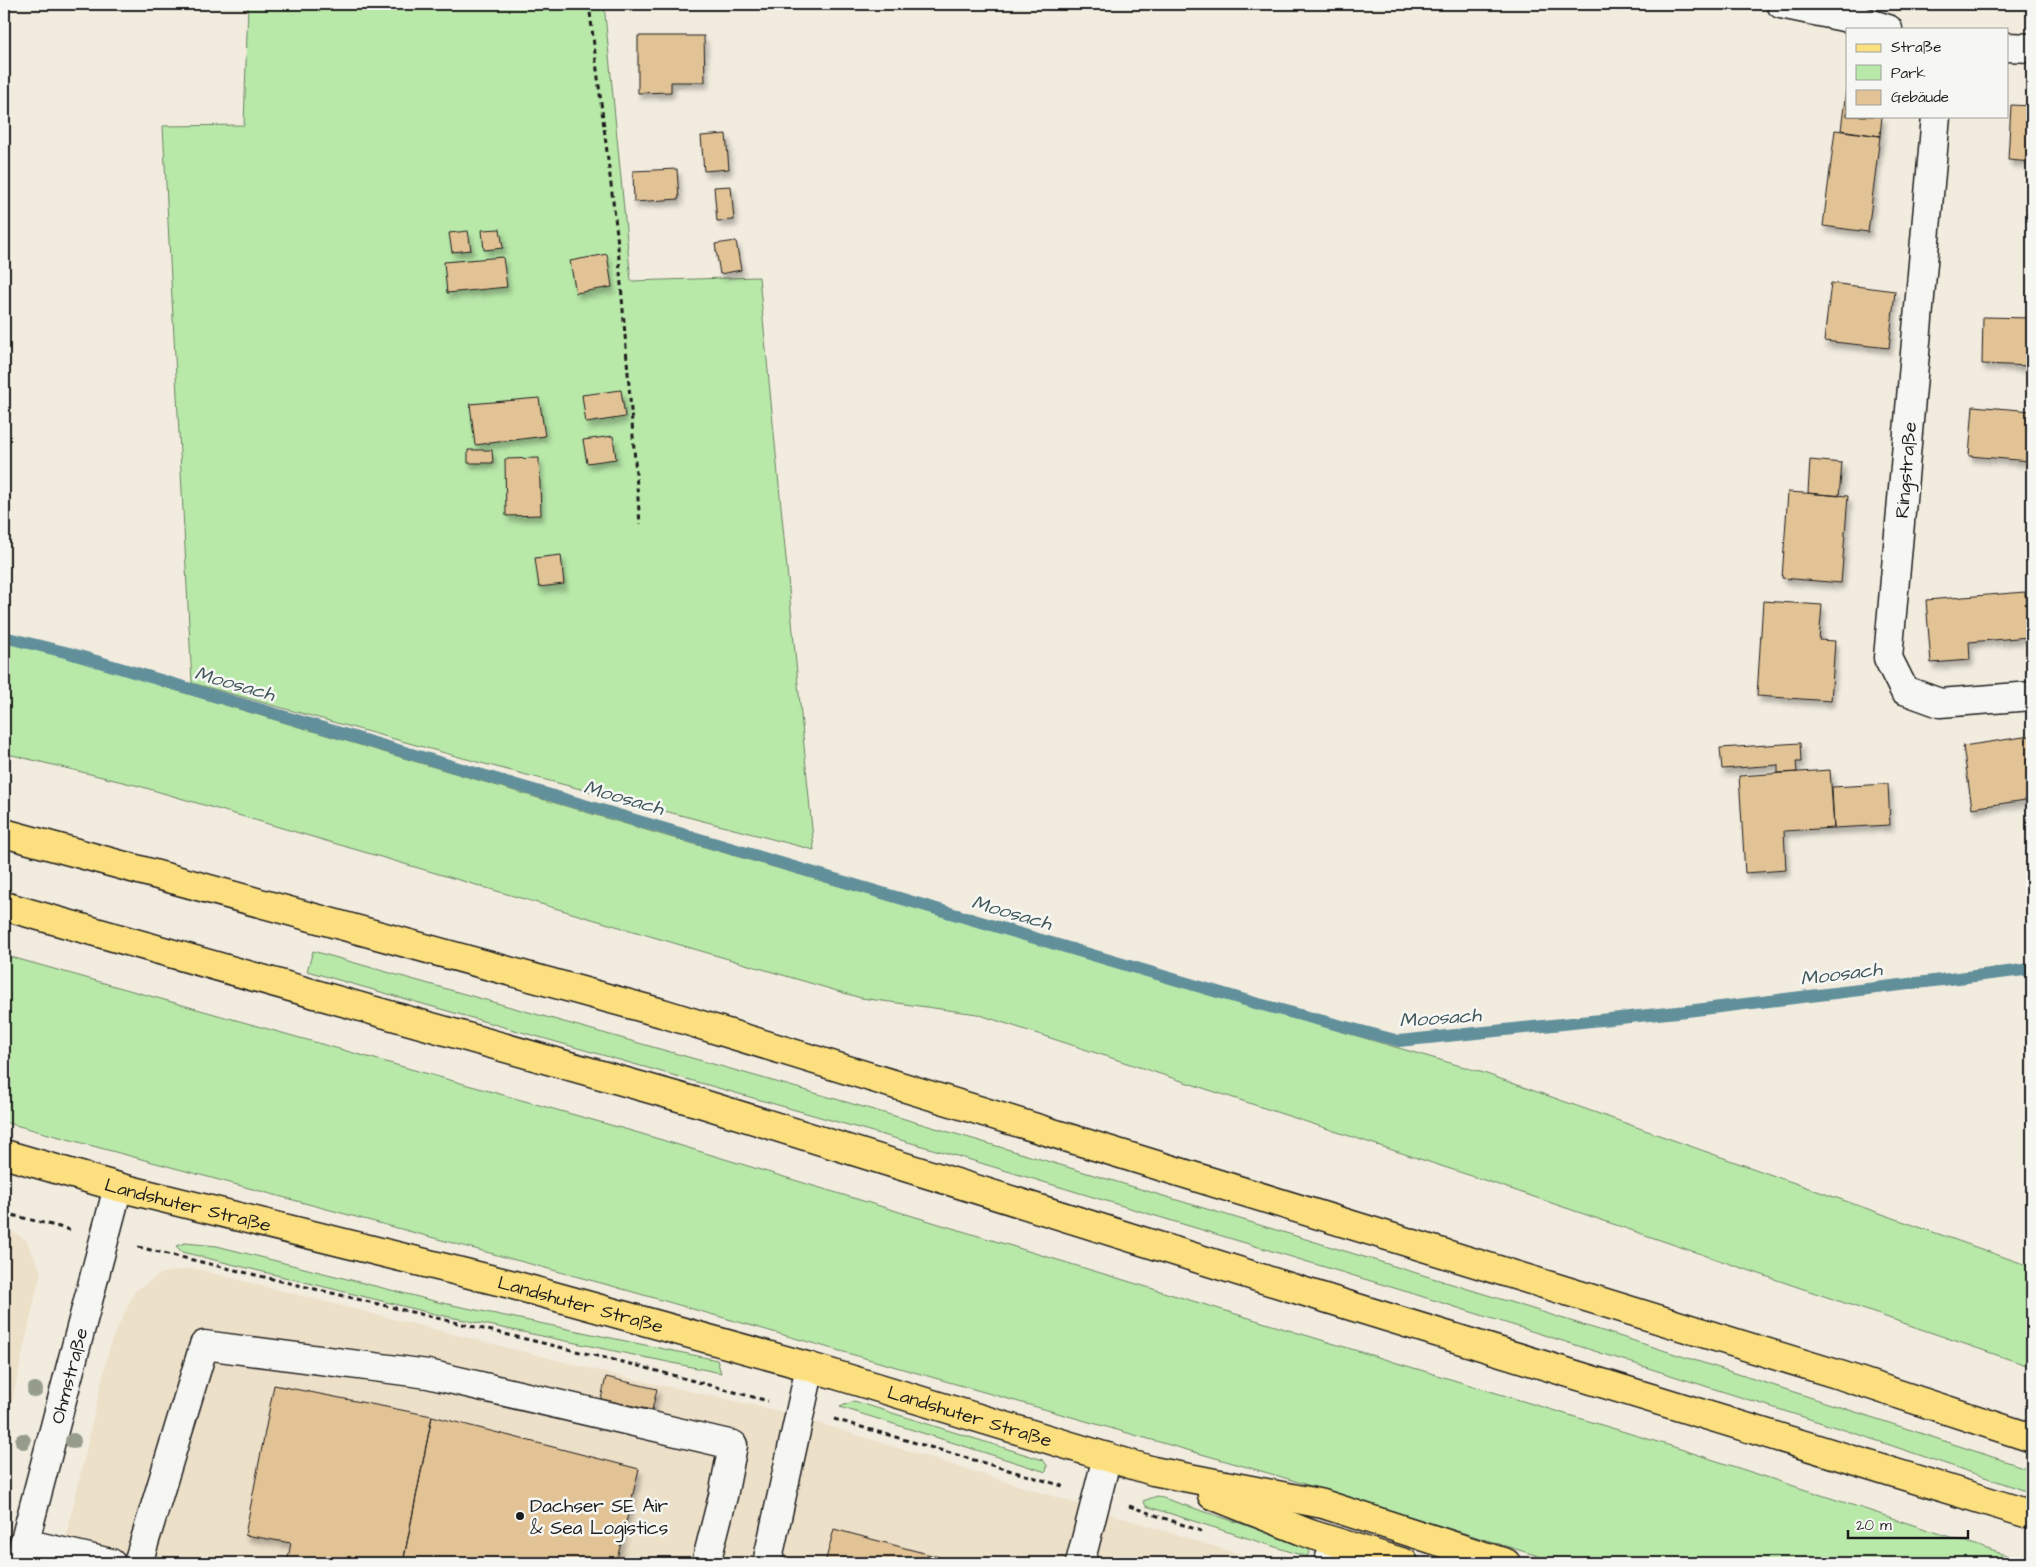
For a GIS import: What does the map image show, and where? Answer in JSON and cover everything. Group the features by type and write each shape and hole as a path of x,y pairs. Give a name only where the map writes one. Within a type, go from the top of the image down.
{"main road":[{"path":"4,833 662,1013 1834,1373 2032,1438"},
{"path":"4,906 700,1103 1302,1291 2032,1515"},
{"name":"Landshuter Straße","path":"4,1154 118,1187 510,1284 810,1367 1153,1471 1310,1534 1332,1553 1404,1563"},
{"name":"Landshuter Straße","path":"1153,1471 1323,1504 1506,1563"}],"street":[{"path":"1781,4 1788,4 1884,28"},
{"path":"2008,47 2032,48"},
{"name":"Ringstraße","path":"1936,118 1888,658 1904,690 1940,703 2032,696"},
{"name":"Ohmstraße","path":"21,1553 118,1187"},
{"path":"138,1563 204,1345 428,1374 733,1445 723,1496 706,1563"},
{"path":"767,1563 810,1367"},
{"path":"1080,1563 1107,1457"},
{"path":"21,1553 111,1563"}],"path":[{"path":"590,4 617,234 640,524"},
{"path":"4,1213 104,1239 636,1365 802,1410 1097,1495 1211,1534"}],"shaded area":[{"path":"4,1227 26,1240 41,1271 4,1437"},
{"path":"192,1268 616,1375 780,1411 1268,1563 60,1563 111,1341 135,1291 162,1273"}],"green space":[{"path":"248,4 604,4 631,281 759,277 814,850 481,763 192,683 163,126 244,125"},
{"path":"4,637 163,678 161,686 663,835 1478,1071 2032,1267 2032,1367 1490,1182 977,1014 861,998 139,786 4,753"},
{"path":"313,951 973,1139 1371,1259 1636,1342 2032,1470 2032,1493 1857,1434 1414,1294 964,1158 307,971"},
{"path":"4,955 639,1133 1671,1446 2030,1563 1561,1563 1282,1477 612,1286 4,1122"},
{"path":"185,1243 217,1246 438,1302 717,1360 721,1373 435,1314 182,1252 176,1246"},
{"path":"854,1401 1043,1460 1047,1465 1046,1472 840,1407"},
{"path":"1157,1496 1306,1545 1310,1549 1307,1557 1146,1506 1143,1501"}],"building":[{"path":"638,36 704,36 705,82 671,82 671,92 638,93"},
{"path":"1846,91 1846,118 1882,118 1880,136 1841,130"},
{"path":"2011,105 2032,106 2032,162 2008,160"},
{"path":"1835,130 1880,136 1868,232 1823,226"},
{"path":"726,134 729,169 704,171 701,136"},
{"path":"677,169 679,199 634,202 633,171"},
{"path":"731,186 734,220 717,221 714,187"},
{"path":"500,229 503,248 484,250 482,230"},
{"path":"468,231 471,250 452,252 449,233"},
{"path":"736,241 741,270 720,274 715,244"},
{"path":"607,254 612,287 576,293 570,261"},
{"path":"503,257 507,287 447,293 444,262"},
{"path":"1831,283 1895,291 1889,348 1824,341"},
{"path":"1983,317 2032,318 2032,366 1982,364"},
{"path":"621,390 625,417 586,423 582,395"},
{"path":"539,398 545,436 475,445 470,404"},
{"path":"1973,406 2032,411 2030,461 1969,456"},
{"path":"613,436 616,459 587,463 583,440"},
{"path":"468,450 492,450 493,463 468,463"},
{"path":"539,458 541,515 506,516 505,459"},
{"path":"1810,460 1842,463 1839,496 1808,493"},
{"path":"1788,492 1848,496 1841,583 1782,578"},
{"path":"561,555 564,584 539,587 535,558"},
{"path":"2025,592 2029,637 1969,642 1970,660 1931,663 1926,600"},
{"path":"1763,601 1822,605 1819,640 1835,641 1831,701 1757,696"},
{"path":"2030,736 2032,751 2032,799 1972,808 1963,746"},
{"path":"1800,743 1801,762 1796,762 1797,772 1778,773 1778,765 1722,769 1720,748"},
{"path":"1830,770 1834,828 1784,831 1786,870 1745,873 1739,776"},
{"path":"1888,784 1890,825 1834,828 1832,787"},
{"path":"606,1377 657,1389 652,1410 601,1399"},
{"path":"274,1385 432,1416 403,1563 287,1563 291,1543 245,1535"},
{"name":"Dachser SE Air & Sea Logistics","path":"432,1416 639,1469 616,1563 403,1563"},
{"path":"834,1529 961,1563 825,1563"}],"waterway":[{"name":"Moosach","path":"4,637 69,653 1255,1003 1399,1041 1687,1011 2032,969"}],"place":[{"name":"Dachser SE Air & Sea Logistics","path":"520,1516"}]}
